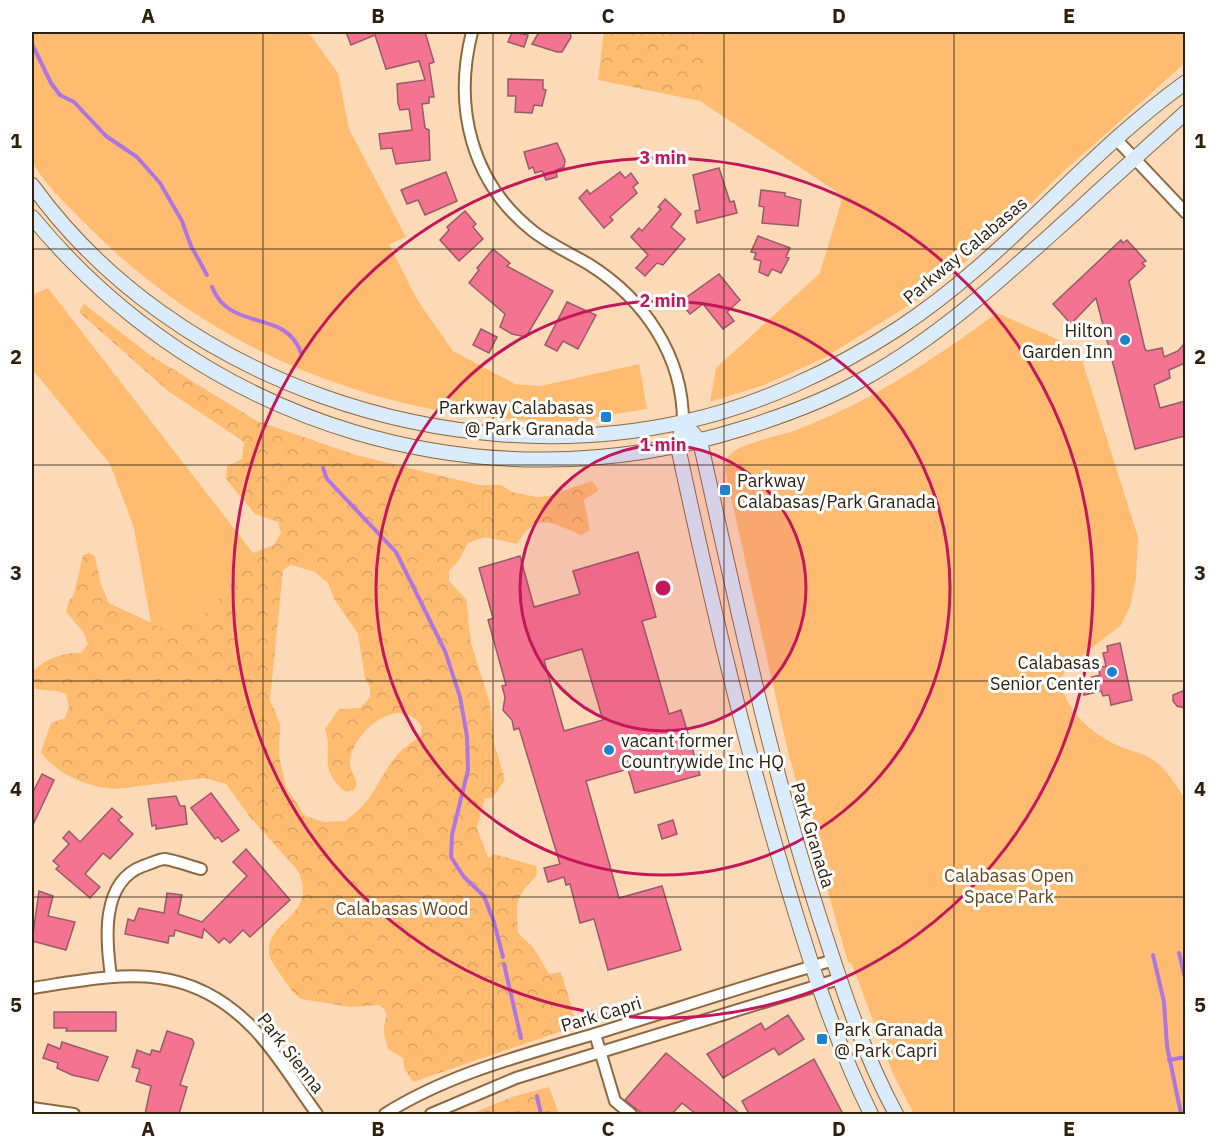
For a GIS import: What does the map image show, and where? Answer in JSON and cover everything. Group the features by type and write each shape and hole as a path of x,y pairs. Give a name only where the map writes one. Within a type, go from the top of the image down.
{"street":[{"path":"472,32 464,64 469,132 483,170 503,203 535,233 611,279 640,306 664,342 677,370 683,403 683,422 678,447 731,684 756,782 817,987 851,1073 871,1114"},
{"name":"Parkway Calabasas","path":"32,185 71,232 153,306 226,353 276,378 333,401 383,417 430,426 517,436 601,434 683,422 773,394 854,355 933,304 989,258 1117,140 1185,82"},
{"path":"32,217 57,248 99,289 182,353 259,396 338,429 421,449 516,460 601,458 678,447 700,441 778,417 864,379 950,323 1185,112"},
{"path":"1117,140 1185,213"},
{"name":"Park Granada","path":"683,422 700,441 771,753 792,832 839,979 870,1061 896,1114"},
{"path":"111,976 106,937 108,912 119,886 138,868 163,859 201,869"},
{"name":"Park Capri","path":"385,1114 406,1101 457,1077 515,1056 595,1034 834,960"},
{"name":"Park Sienna","path":"32,988 111,976 168,978 202,988 230,1007 256,1030 317,1114"},
{"name":"Park Capri","path":"431,1114 516,1078 600,1050 839,979"},
{"path":"595,1034 615,1101 631,1114"},
{"path":"32,1107 74,1114"}],"green space":[{"path":"32,32 308,32 338,73 349,129 406,237 389,244 418,301 453,351 515,384 540,386 639,364 647,409 596,417 595,420 527,421 460,414 393,400 328,380 266,354 206,321 150,282 99,237 54,192 33,163 30,122"},
{"path":"604,32 701,32 707,64 700,101 598,80"},
{"path":"701,32 1185,32 1185,63 1064,171 1002,231 927,294 824,358 764,385 710,402 716,368 820,273 843,196 700,101 707,64"},
{"path":"48,288 253,553 236,572 227,594 211,604 203,615 160,627 151,623 134,528 110,464 32,369 32,295"},
{"name":"Calabasas Wood","path":"84,304 150,355 257,421 356,455 479,485 501,485 512,492 537,497 548,496 592,481 599,490 584,500 590,530 581,535 553,524 538,523 524,534 517,544 485,537 468,543 458,562 449,570 449,581 466,599 471,643 490,703 494,743 505,780 492,798 485,798 477,828 488,858 494,854 536,866 537,875 524,889 518,901 518,933 533,947 549,974 561,972 574,1015 571,1028 413,1082 404,1068 403,1058 388,1049 384,1030 386,1013 383,1008 379,1005 350,1007 301,999 292,991 274,965 269,952 271,939 298,907 302,898 303,886 298,871 250,817 226,784 204,778 115,789 104,788 64,773 41,752 51,723 65,718 69,707 66,694 35,689 33,671 56,657 81,653 88,644 84,633 66,612 74,594 83,555 89,553 95,556 101,585 109,603 160,627 203,615 211,604 227,594 236,572 253,553 274,545 281,533 278,522 255,514 226,479 227,466 242,459 244,442 168,391 79,312","holes":["291,565 315,572 328,583 334,599 358,634 365,678 370,687 370,697 360,708 339,709 325,729 331,776 346,792 354,790 357,784 350,765 353,750 359,739 378,720 402,713 413,717 422,727 420,737 394,758 367,801 346,821 324,822 305,816 286,787 279,756 280,724 270,700 283,570"]},
{"name":"Calabasas Open Space Park","path":"997,313 1057,339 1081,357 1138,537 1136,579 1130,607 1121,625 1070,665 1062,676 1062,684 1071,707 1083,722 1106,739 1156,762 1170,776 1185,799 1185,1114 914,1114 893,1074 852,964 848,962 788,752 725,470 727,458 740,448 796,430 849,407 900,379"},
{"path":"549,1087 559,1114 471,1114 512,1097"}],"building":[{"path":"346,32 425,32 434,62 429,64 434,97 429,97 429,103 422,104 425,128 429,130 430,160 396,164 392,148 381,149 379,134 412,130 409,109 400,110 397,84 425,80 419,61 386,69 375,35 351,45"},
{"path":"512,32 528,35 524,47 508,42"},
{"path":"539,32 570,32 571,37 562,52 557,52 532,44"},
{"path":"508,79 543,80 543,89 546,90 542,106 534,105 532,113 515,112 516,96 508,96"},
{"path":"557,143 565,160 564,167 556,170 557,177 546,180 542,171 535,173 533,167 529,169 524,152"},
{"path":"719,168 730,202 734,201 737,213 697,223 695,211 700,210 693,175"},
{"path":"446,172 457,201 425,215 418,200 407,204 401,190"},
{"path":"620,172 625,178 631,173 638,183 633,187 637,193 610,217 613,220 604,228 579,198 587,190 590,194"},
{"path":"761,190 785,193 785,196 801,200 798,226 762,223 764,207 759,206"},
{"path":"665,199 681,214 671,227 685,239 663,265 657,263 645,276 636,268 648,255 631,237 639,228 642,231 661,209 658,207"},
{"path":"465,211 476,224 473,227 483,239 459,261 440,240 449,230 447,227"},
{"path":"758,236 790,248 786,257 789,258 781,273 772,269 768,276 759,272 761,261 754,259 756,253 751,252"},
{"name":"Hilton Garden Inn","path":"1121,240 1123,243 1127,240 1146,261 1142,263 1145,266 1129,281 1145,349 1147,351 1162,348 1164,357 1178,351 1185,343 1185,363 1169,370 1170,378 1154,385 1160,408 1185,401 1185,436 1135,449 1096,298 1071,324 1053,304"},
{"path":"493,249 510,263 507,266 553,291 526,337 512,334 500,327 505,314 469,283 479,270 477,268"},
{"path":"719,274 740,300 727,312 734,321 723,329 703,304 690,314 680,302"},
{"path":"567,302 596,315 578,349 563,341 557,351 545,345"},
{"path":"481,329 497,337 489,353 473,345"},
{"name":"vacant former Countrywide Inc HQ","path":"638,552 656,617 642,621 669,714 681,710 700,775 635,793 628,769 586,781 619,898 662,886 681,950 608,970 594,919 580,923 570,884 566,885 564,877 548,882 544,868 560,864 519,728 514,730 512,720 503,710 505,697 502,686 506,685 488,620 493,618 479,568 520,556 534,607 580,594 573,571","holes":["582,649 603,720 564,731 544,660"]},
{"name":"Calabasas Senior Center","path":"1120,643 1132,700 1111,705 1109,695 1103,696 1101,691 1084,695 1081,680 1100,675 1098,668 1106,666 1103,653 1108,652 1107,646"},
{"path":"1185,690 1185,708 1177,706 1173,701 1173,695"},
{"path":"42,774 54,780 32,827 32,789 34,790"},
{"path":"211,793 239,830 222,842 218,837 215,839 191,808"},
{"path":"176,796 180,806 185,806 187,824 156,829 156,825 152,826 148,799"},
{"path":"112,808 122,817 118,820 133,834 110,859 103,853 85,874 100,887 90,898 56,869 59,866 53,861 69,844 63,838 69,831 80,842"},
{"path":"673,820 677,834 662,839 658,825"},
{"path":"246,849 290,900 250,937 243,930 230,943 224,938 219,943 204,929 202,938 175,930 174,936 169,936 168,943 125,934 128,919 134,921 139,908 164,913 167,893 182,895 178,914 202,922 247,876 233,862"},
{"path":"39,891 53,896 48,916 75,922 66,950 32,941"},
{"path":"54,1012 116,1012 116,1031 66,1031 67,1028 54,1028"},
{"path":"788,1015 804,1039 779,1055 774,1048 723,1078 707,1054 761,1023 765,1030"},
{"path":"167,1031 192,1039 194,1043 180,1085 187,1087 179,1114 145,1114 151,1086 136,1081 140,1069 132,1067 137,1050 150,1055 152,1050 160,1052"},
{"path":"62,1042 108,1057 98,1081 72,1075 57,1068 58,1063 43,1058 48,1044 60,1049"},
{"path":"666,1053 740,1114 696,1114 682,1103 672,1114 643,1114 625,1100"},
{"path":"814,1059 843,1114 749,1114 742,1101"}],"waterway":[{"path":"32,44 51,83 60,95 74,102 106,136 137,157 160,183 182,221 191,246 207,275"},
{"path":"212,287 220,301 231,310 283,330 294,339 301,353"},
{"path":"323,468 327,479 396,552 445,651 460,697 467,736 468,770 452,835 451,857 464,877 484,896 494,922 503,957"},
{"path":"1179,953 1186,982"},
{"path":"1153,955 1164,1002 1167,1046 1181,1114"},
{"path":"504,964 521,1038"},
{"path":"1169,1060 1186,1057"},
{"path":"537,1096 541,1114"}],"place":[{"name":"Hilton Garden Inn","path":"1125,340"},
{"name":"Parkway Calabasas @ Park Granada","path":"606,417"},
{"name":"Parkway Calabasas/Park Granada","path":"725,490"},
{"name":"Calabasas Senior Center","path":"1112,672"},
{"name":"vacant former Countrywide Inc HQ","path":"609,750"},
{"name":"Park Granada @ Park Capri","path":"822,1039"}]}
